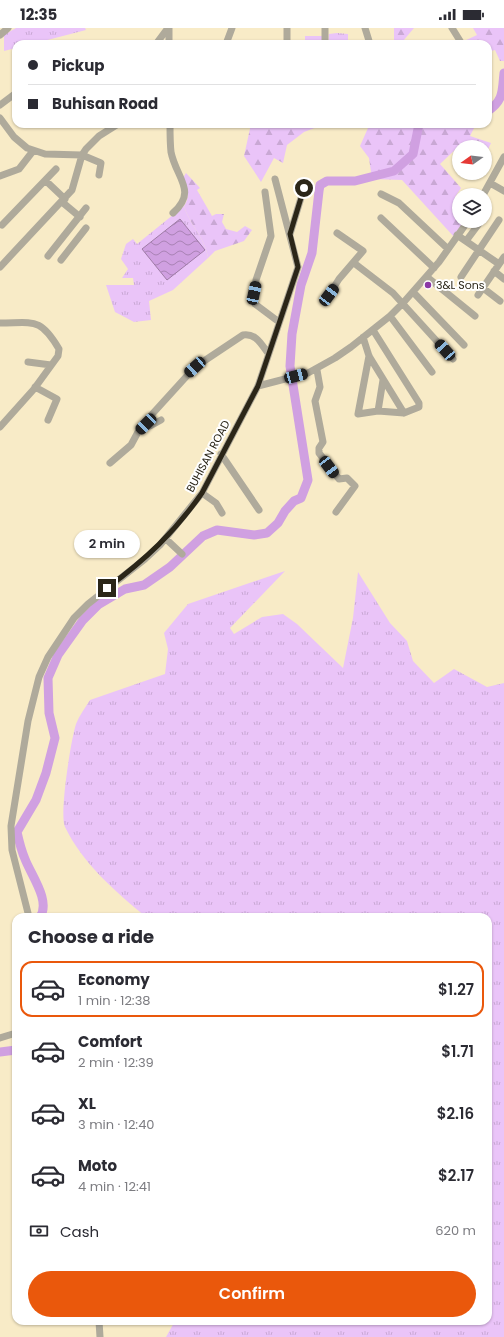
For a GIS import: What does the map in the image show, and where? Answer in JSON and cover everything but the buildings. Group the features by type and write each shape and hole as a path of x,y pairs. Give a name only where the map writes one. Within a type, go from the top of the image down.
{"street":[{"path":"0,35 8,28"},
{"path":"159,40 168,28"},
{"path":"168,28 169,40"},
{"path":"228,40 232,28"},
{"path":"287,28 288,40"},
{"path":"325,28 325,40"},
{"path":"366,28 369,40"},
{"path":"452,28 460,40"},
{"path":"0,106 12,96"},
{"path":"0,118 21,144 33,151 82,155 101,163 99,175"},
{"path":"0,267 74,188 82,155 94,140 112,128"},
{"path":"170,128 171,152 185,188 185,198 182,205 173,213"},
{"path":"0,176 19,169 33,151"},
{"path":"487,188 504,157"},
{"path":"2,226 56,169"},
{"name":"BUHISAN ROAD","path":"28,913 12,850 11,826 28,722 39,677 52,651 74,618 88,604 145,559 166,539 202,493 221,454 258,386 298,267 275,179"},
{"path":"46,181 80,217"},
{"path":"490,183 504,191"},
{"path":"290,234 304,188"},
{"path":"265,192 271,236 252,296 255,304 279,322"},
{"path":"380,194 399,203 448,249"},
{"path":"48,256 86,208"},
{"path":"381,218 434,268"},
{"path":"461,277 478,249 499,220"},
{"path":"61,260 86,228"},
{"path":"258,386 317,370 372,330 390,316 427,277 462,228"},
{"path":"466,241 476,228"},
{"path":"69,231 77,238"},
{"path":"329,295 339,280 363,251 337,233"},
{"path":"457,235 499,264"},
{"path":"478,295 504,257"},
{"path":"354,263 388,289 403,303 453,359"},
{"path":"494,271 504,279"},
{"path":"427,277 475,316"},
{"path":"483,288 500,301"},
{"path":"412,292 464,345"},
{"path":"390,316 432,372"},
{"path":"0,323 37,323 44,328 59,349 58,356 35,387 0,427"},
{"path":"369,356 358,414 378,411 404,412 419,407 419,403 372,330"},
{"path":"110,463 131,445 138,432 146,424 146,420 186,376 221,349 243,335 251,335 257,338 268,353"},
{"path":"362,337 369,356 404,412"},
{"path":"28,362 51,365"},
{"path":"317,370 320,387 315,401 323,442 318,450 339,479 347,478 355,486 336,512"},
{"path":"378,411 383,380"},
{"path":"35,387 57,399 48,420"},
{"path":"146,424 153,425 161,420"},
{"path":"221,454 258,510"},
{"path":"202,493 216,503 222,513"},
{"path":"166,539 182,554"},
{"path":"0,1038 12,1034"},
{"path":"99,1325 100,1337"}],"green space":[{"path":"16,28 85,28 86,30 47,40 12,40 12,49 4,51 4,35"},
{"path":"394,28 414,28 404,40 394,40"},
{"path":"473,28 504,28 504,61 500,61 495,50 492,51 492,40 466,40 477,35"},
{"path":"329,34 348,34 348,40 328,40"},
{"path":"305,36 322,36 322,40 305,40"},
{"path":"250,128 314,128 304,132 287,145 283,163 274,158 261,182 244,156"},
{"path":"368,128 474,128 470,136 482,140 452,140 452,153 440,164 452,178 452,180 454,180 461,188 452,188 452,228 463,228 455,238 402,180 372,179 369,158 360,146"},
{"path":"186,173 200,188 197,190 212,216 216,214 224,214 222,222 226,229 237,232 245,226 252,230 244,241 215,251 208,258 204,244 186,213 184,206 188,195 183,178"},
{"path":"184,206 186,213 204,244 208,258 173,290 149,301 151,320 134,322 115,312 106,285 134,285 133,278 122,278 128,269 121,259 126,244 133,239 137,244"},
{"path":"285,571 230,628 234,634 262,617 283,614 297,624 343,668 353,618 358,572 390,623 407,641 413,661 434,683 454,669 487,687 504,683 504,1337 166,1337 173,1325 492,1325 492,913 141,913 111,887 90,865 72,840 65,827 63,808 66,777 71,745 76,724 80,715 90,700 165,674 168,649 164,633 188,604"}],"water":[{"path":"180,219 205,250 167,280 142,249"}],"waterway":[{"path":"492,108 500,99 504,73"},
{"path":"42,913 42,896 20,846 17,832 36,800 46,773 55,738 49,713 48,678 58,655 83,620 98,605 125,589 144,585 170,567 203,536 217,530 254,535 267,533 278,523 285,511 294,501 301,498 308,480 290,366 292,334 301,285 312,253 320,185 327,181 355,181 394,171 413,154 418,128"},
{"path":"0,1052 12,1050"}],"place":[{"name":"3&L Sons","path":"428,285"}],"route":[{"path":"107,588 145,559 160,545 194,505 202,493 227,442 258,386 293,278 298,267 290,234 304,188"}]}
